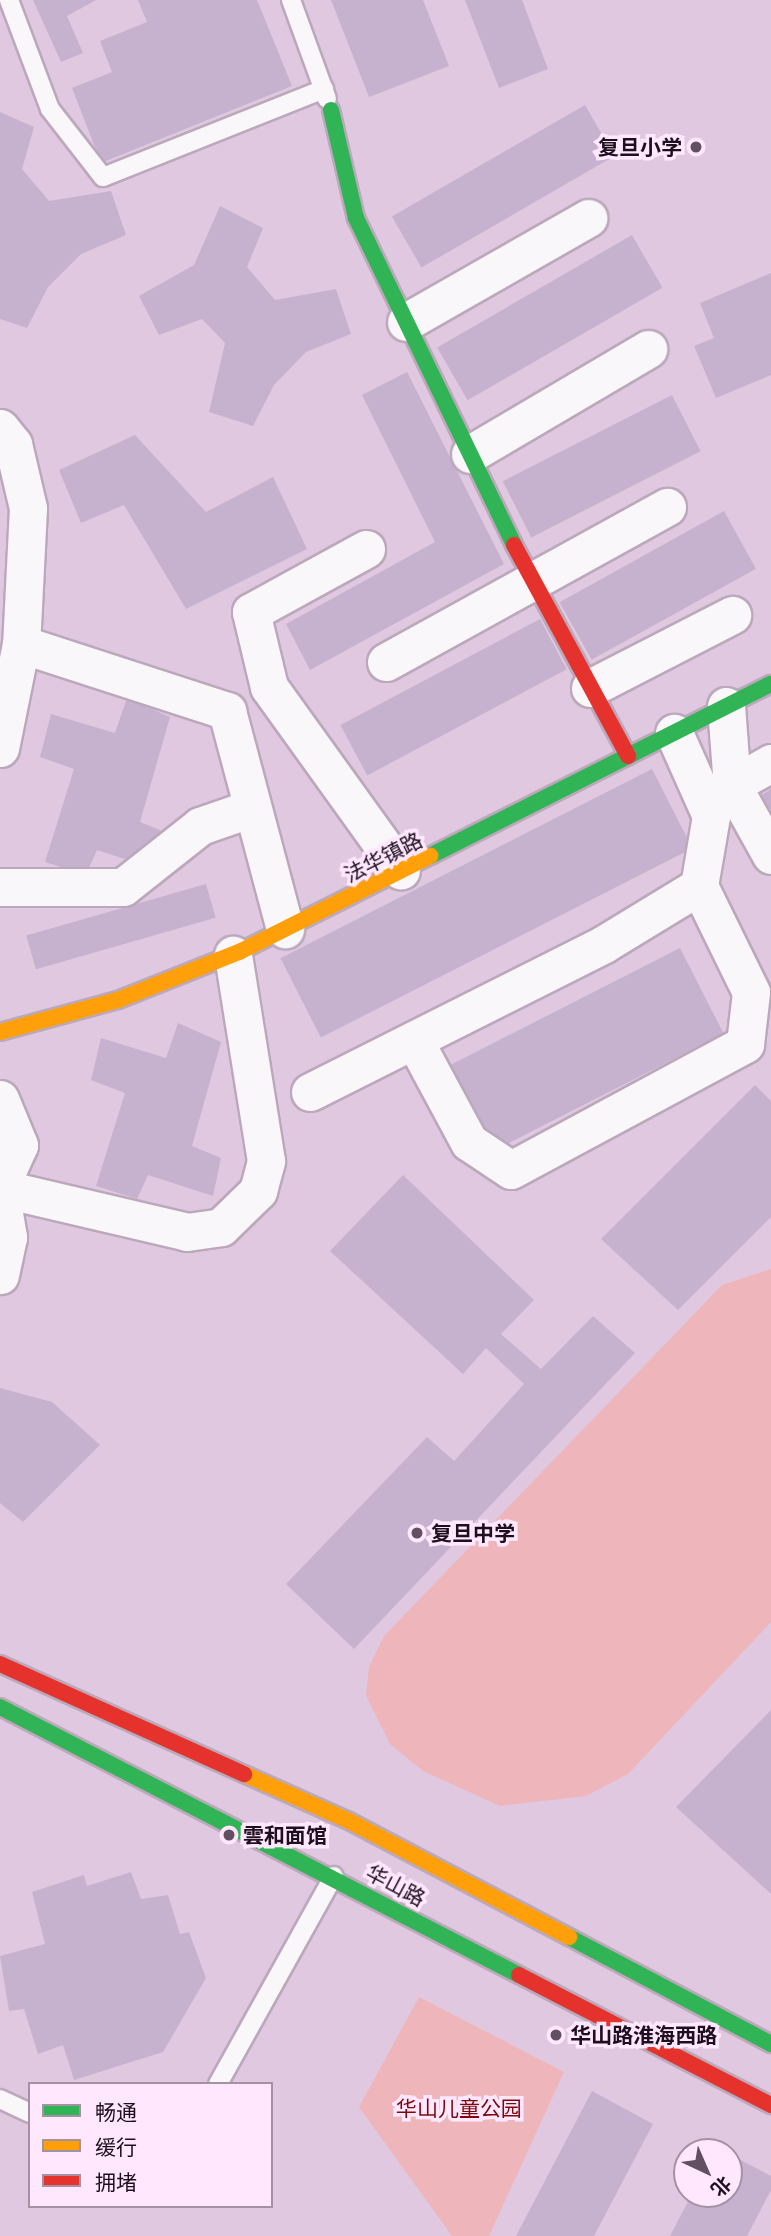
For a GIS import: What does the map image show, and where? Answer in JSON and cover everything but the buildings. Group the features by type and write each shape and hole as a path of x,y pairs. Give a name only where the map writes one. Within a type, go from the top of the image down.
{"main road":[{"path":"331,110 356,218 532,583 628,756"},
{"name":"法华镇路","path":"0,1038 118,1000 233,955 771,684"},
{"name":"华山路","path":"0,1664 349,1821 771,2044"},
{"name":"华山路","path":"0,1707 334,1876 771,2105"}],"street":[{"path":"406,322 588,218"},
{"path":"470,454 648,349"},
{"path":"0,428 12,444 28,508 21,644 1,741"},
{"path":"386,662 667,507"},
{"path":"366,549 251,612 269,687 401,872"},
{"path":"590,688 732,615"},
{"path":"21,644 227,711 285,929"},
{"path":"726,706 732,785 771,855"},
{"path":"414,1040 469,1142 511,1171 745,1044 751,992 699,886 711,816 674,733"},
{"path":"732,785 771,763"},
{"path":"0,887 123,887 200,826 252,808"},
{"path":"310,1092 604,944 699,886"},
{"path":"0,1188 187,1232 221,1227 258,1191 266,1161 233,955"},
{"path":"0,1099 19,1145 0,1188 8,1237 7,1267 0,1275"}],"lane":[{"path":"9,0 50,109 103,177 324,89"},
{"path":"291,0 331,110"},
{"path":"219,2082 334,1876"},
{"path":"0,2099 28,2112"}],"green space":[{"path":"771,1269 771,1622 628,1774 586,1796 500,1806 423,1771 390,1744 366,1696 369,1667 384,1636 722,1285"},
{"name":"华山儿童公园","path":"419,1997 564,2072 489,2236 452,2236 359,2107"}],"traffic: fast":[{"path":"331,110 356,218 514,545"},
{"path":"430,856 771,684"},
{"path":"0,1707 519,1975"},
{"path":"569,1937 771,2044"}],"traffic: slow":[{"path":"0,1032 118,1000 241,951 430,856"},
{"path":"244,1774 349,1821 569,1937"}],"traffic: jam":[{"path":"514,545 628,756"},
{"path":"0,1664 244,1774"},
{"path":"519,1975 771,2105"}],"place":[{"name":"复旦小学","path":"696,147"},
{"name":"复旦中学","path":"417,1533"},
{"name":"雲和面馆","path":"229,1835"},
{"name":"华山路淮海西路","path":"556,2035"}]}
